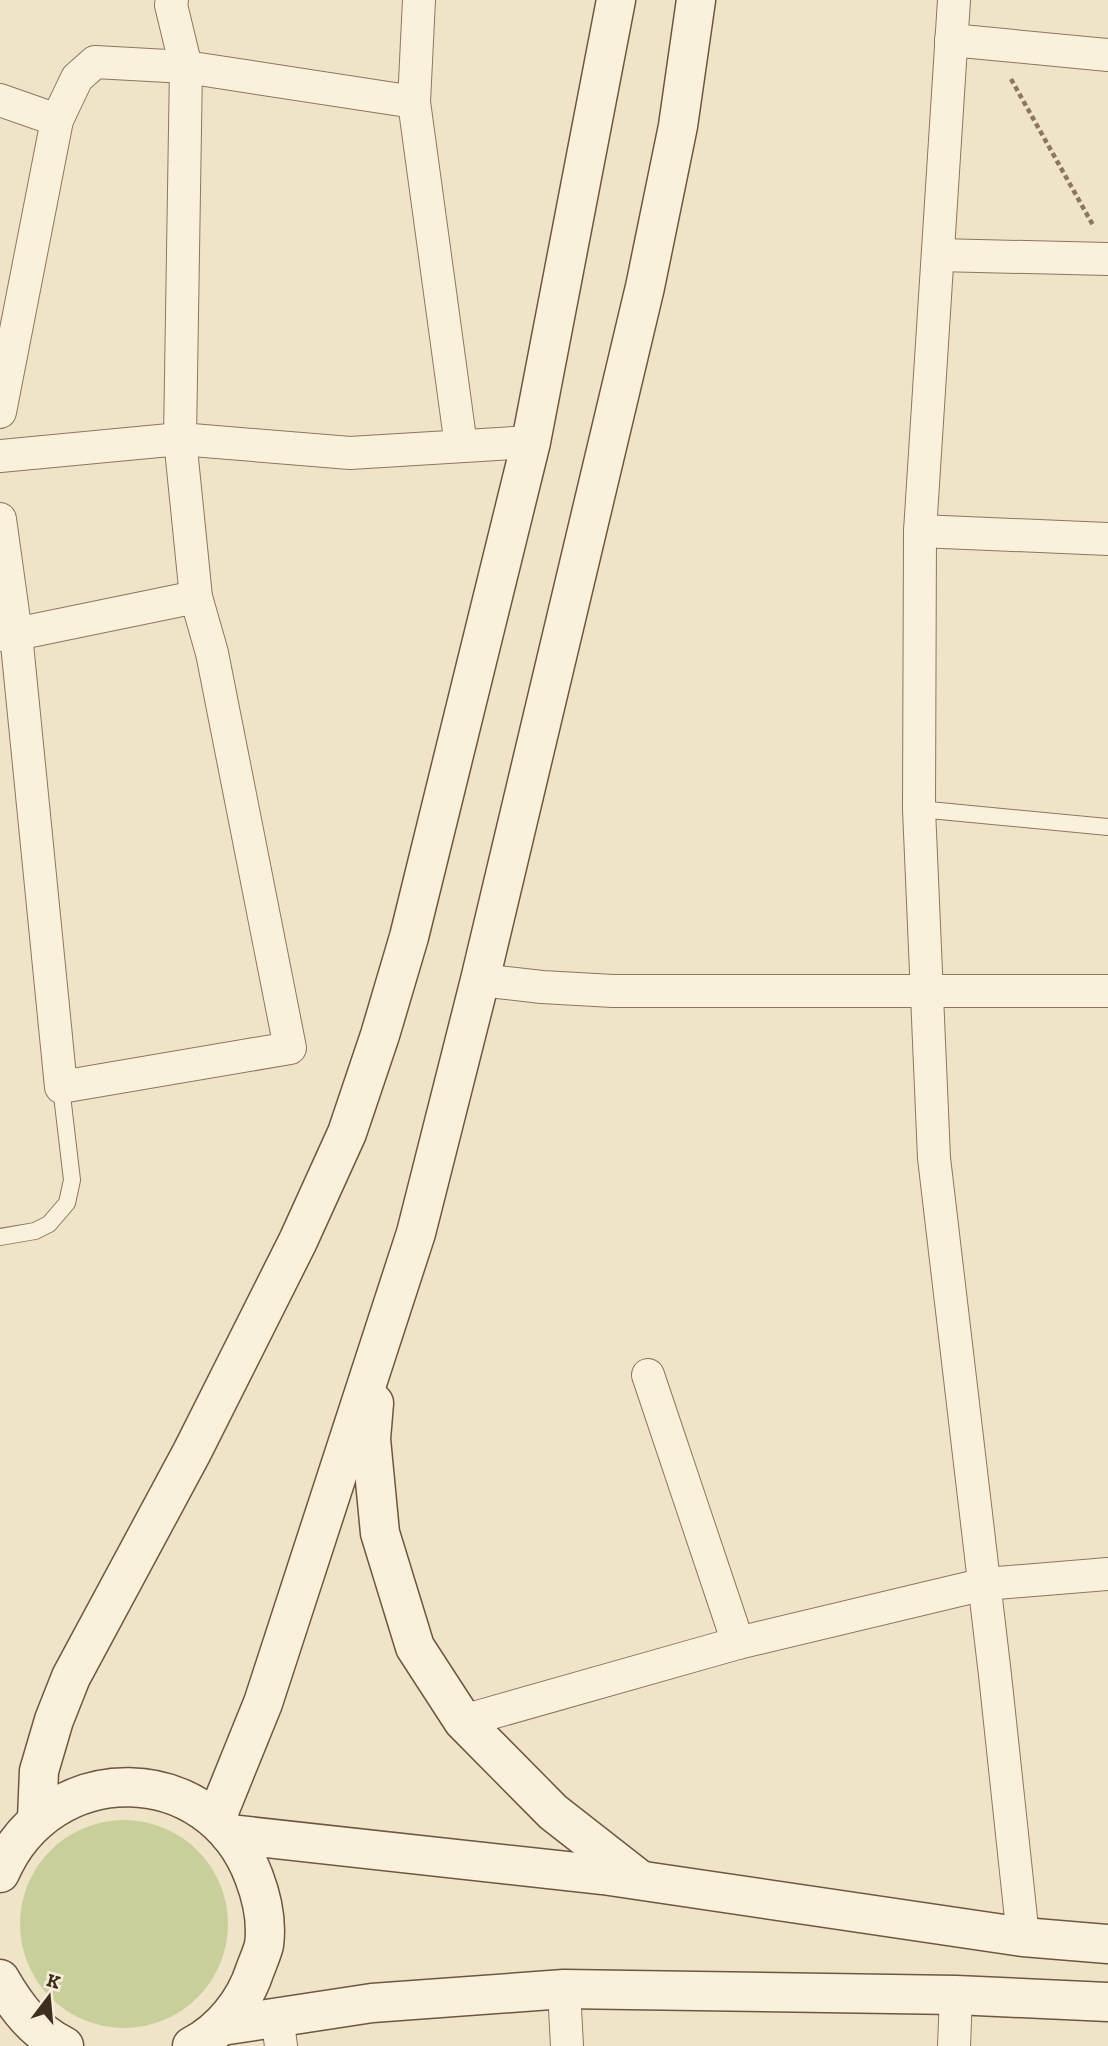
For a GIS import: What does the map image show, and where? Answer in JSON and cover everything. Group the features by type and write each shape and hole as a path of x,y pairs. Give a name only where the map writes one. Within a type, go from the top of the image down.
{"main road":[{"path":"37,1819 38,1771 71,1677 192,1452 298,1241 346,1133 409,937 531,442 616,0"},
{"path":"222,1827 416,1233 480,980 645,287 678,126 696,0"},
{"path":"381,1339 370,1439 380,1533 415,1647 463,1721 553,1812 642,1881"},
{"path":"3,1861 37,1819 76,1796 122,1787 149,1788 176,1796 222,1827 246,1855 262,1898 264,1945 249,1989 207,2036"},
{"path":"222,1827 589,1873 1023,1937 1108,1944"},
{"path":"0,1979 18,2010 49,2039 64,2046"},
{"path":"207,2036 279,2031 372,2003 564,1989 956,1995 1108,2002"}],"street":[{"path":"0,519 8,635 61,1087 290,1048 212,653 196,597 180,439 186,67 172,0"},
{"path":"419,0 414,102 461,446"},
{"path":"954,0 920,531 919,809 929,990 934,1158 985,1584 1023,1937"},
{"path":"951,40 1108,55"},
{"path":"0,412 57,120 77,78 95,62 186,67 414,102"},
{"path":"0,100 57,120"},
{"path":"937,256 1108,259"},
{"path":"0,456 180,439 349,453 531,442"},
{"path":"920,531 1108,539"},
{"path":"8,635 196,597"},
{"path":"480,980 613,991 1108,991"},
{"path":"648,1375 738,1643"},
{"path":"463,1721 738,1643 985,1584 1108,1574"},
{"path":"564,1989 567,2046"},
{"path":"954,2046 956,1995"}],"lane":[{"path":"919,809 1108,827"},
{"path":"0,1237 35,1231 49,1224 67,1203 72,1180 61,1087"}],"path":[{"path":"992,44 1095,230"}],"green space":[{"path":"124,1820 164,1828 182,1837 198,1850 211,1866 220,1884 228,1924 220,1964 211,1982 198,1998 182,2011 164,2020 124,2028 84,2020 66,2011 50,1998 37,1982 28,1964 20,1924 28,1884 37,1866 50,1850 66,1837 84,1828"}]}
